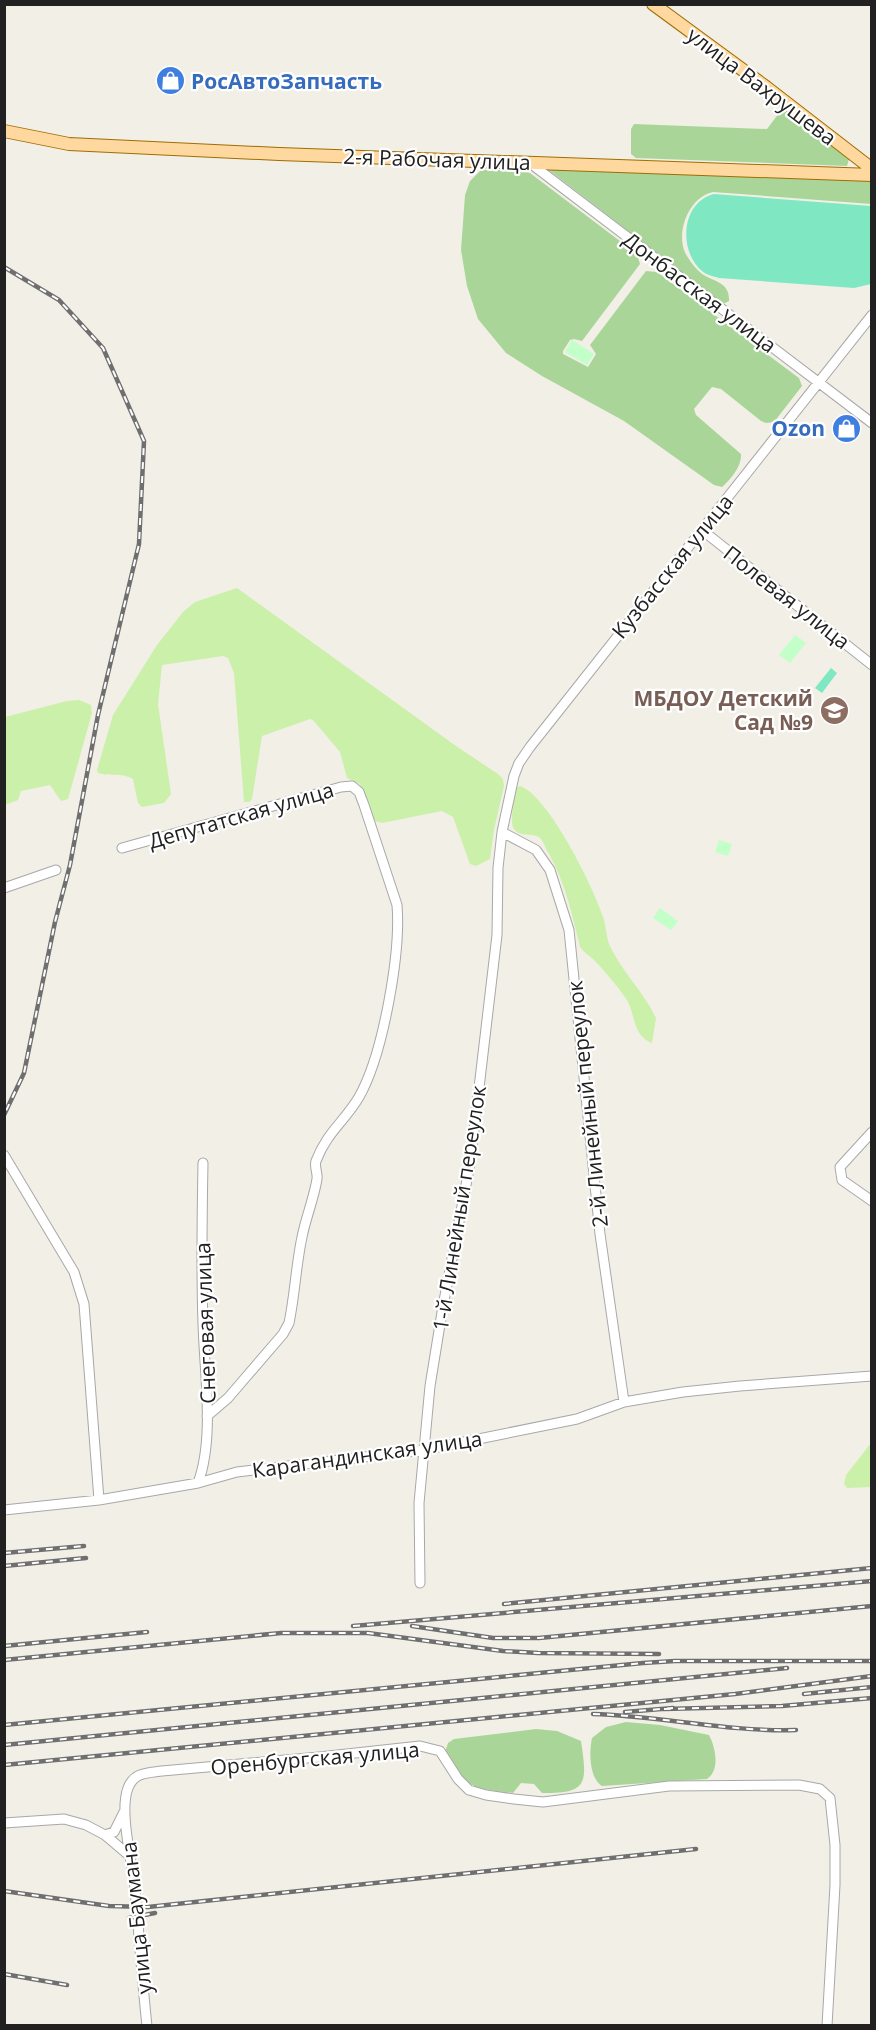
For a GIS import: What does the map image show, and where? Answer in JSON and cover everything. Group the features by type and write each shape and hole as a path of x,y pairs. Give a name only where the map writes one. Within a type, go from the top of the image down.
{"main road":[{"name":"улица Вахрушева","path":"653,4 872,169"},
{"name":"2-я Рабочая улица","path":"4,131 69,144 279,154 872,175"}],"street":[{"name":"Донбасская улица","path":"528,162 872,423"},
{"name":"Кузбасская улица","path":"502,832 519,763 530,747 872,315"},
{"name":"Полевая улица","path":"702,530 872,665"},
{"name":"Депутатская улица","path":"122,848 341,787 352,786 359,792 397,905 397,942 385,1017 374,1060 359,1096 323,1144 315,1165 317,1176 302,1238 289,1323 228,1398 207,1416"},
{"name":"2-й Линейный переулок","path":"502,832 536,850 550,870 569,930 600,1234 624,1402"},
{"name":"1-й Линейный переулок","path":"420,1583 418,1525 430,1386 472,1152 497,935 498,868 502,832"},
{"path":"4,888 56,870"},
{"path":"872,1132 840,1167 842,1180 872,1201"},
{"path":"4,1155 74,1272 84,1304 99,1500"},
{"name":"Снеговая улица","path":"198,1483 203,1468 207,1416 202,1258 203,1162"},
{"name":"Карагандинская улица","path":"4,1510 99,1500 198,1483 237,1472 424,1450 577,1419 624,1402 740,1386 872,1376"},
{"name":"Оренбургская улица","path":"125,1810 128,1788 134,1777 142,1774 420,1746 440,1751 469,1790 514,1799 543,1802 669,1786 800,1785 820,1790 830,1798 835,1845 827,2025"},
{"path":"105,1835 114,1832 125,1810"},
{"name":"улица Баумана","path":"125,1810 147,2025"},
{"path":"4,1823 64,1819 86,1825 105,1835 131,1857"}],"green space":[{"path":"785,111 849,159 847,166 636,158 631,154 631,129 634,124 767,129 779,113"},
{"path":"481,170 521,170 530,173 637,254 640,264 582,341 570,340 563,354 588,367 596,354 590,345 646,271 657,272 799,378 802,386 774,422 761,421 721,389 712,387 694,409 696,415 741,454 738,468 722,487 714,485 624,421 542,376 506,353 478,319 467,286 461,250 465,195 470,181"},
{"path":"549,170 871,181 871,204 713,192 704,195 690,209 686,218 682,238 683,248 702,274 720,283 727,290 729,301 723,304"},
{"path":"714,194 871,206 871,284 854,288 719,278 706,274 694,262 689,252 687,228 689,217 695,207 703,199"},
{"path":"572,340 594,354 587,365 565,352"},
{"path":"237,588 503,779 504,786 490,859 476,866 470,864 453,817 442,811 382,823 375,821 360,784 347,778 340,752 310,719 262,736 252,799 244,802 234,673 228,658 223,656 162,665 158,704 171,794 164,803 142,807 138,803 133,779 98,773 113,715 157,645 183,612 195,602"},
{"path":"795,635 806,643 790,663 779,655"},
{"path":"831,668 837,673 822,693 815,688"},
{"path":"79,700 91,705 92,713 68,799 61,801 50,785 21,791 18,800 5,805 5,717"},
{"path":"520,786 544,806 580,865 598,903 609,944 656,1018 652,1043 646,1040 638,1030 627,1000 595,961 580,947 564,888 543,842 537,836 520,833 514,829 512,816 515,788"},
{"path":"719,840 732,844 728,856 715,852"},
{"path":"660,908 678,921 671,930 653,918"},
{"path":"871,1443 871,1487 847,1488 844,1484 846,1475"},
{"path":"626,1722 660,1725 709,1735 716,1759 714,1771 707,1779 602,1786 592,1771 590,1750 592,1738 606,1727"},
{"path":"536,1729 557,1731 581,1741 584,1776 577,1788 557,1793 542,1793 534,1784 521,1783 513,1793 479,1788 462,1777 445,1752 448,1743 454,1739"}],"railway":[{"path":"4,267 59,300 103,348 144,441 139,544 98,715 70,865 55,922 24,1073 4,1115"},
{"path":"4,1553 84,1546"},
{"path":"4,1566 86,1558"},
{"path":"504,1604 872,1568"},
{"path":"353,1626 872,1581"},
{"path":"412,1626 493,1638 539,1638 872,1606"},
{"path":"4,1646 147,1632"},
{"path":"4,1660 281,1633 368,1633 503,1651 538,1653 659,1654"},
{"path":"4,1725 643,1663 872,1661"},
{"path":"4,1745 787,1668"},
{"path":"4,1765 735,1694 872,1676"},
{"path":"804,1694 872,1687"},
{"path":"664,1709 782,1706 872,1698"},
{"path":"625,1712 673,1708"},
{"path":"593,1714 745,1729 796,1730"},
{"path":"4,1891 109,1906 148,1907 696,1849"},
{"path":"129,1918 155,1913"},
{"path":"4,1974 67,1985"}],"place":[{"name":"РосАвтоЗапчасть","path":"170,81"},
{"name":"Ozon","path":"846,428"},
{"name":"МБДОУ Детский Сад №9","path":"834,710"}]}
